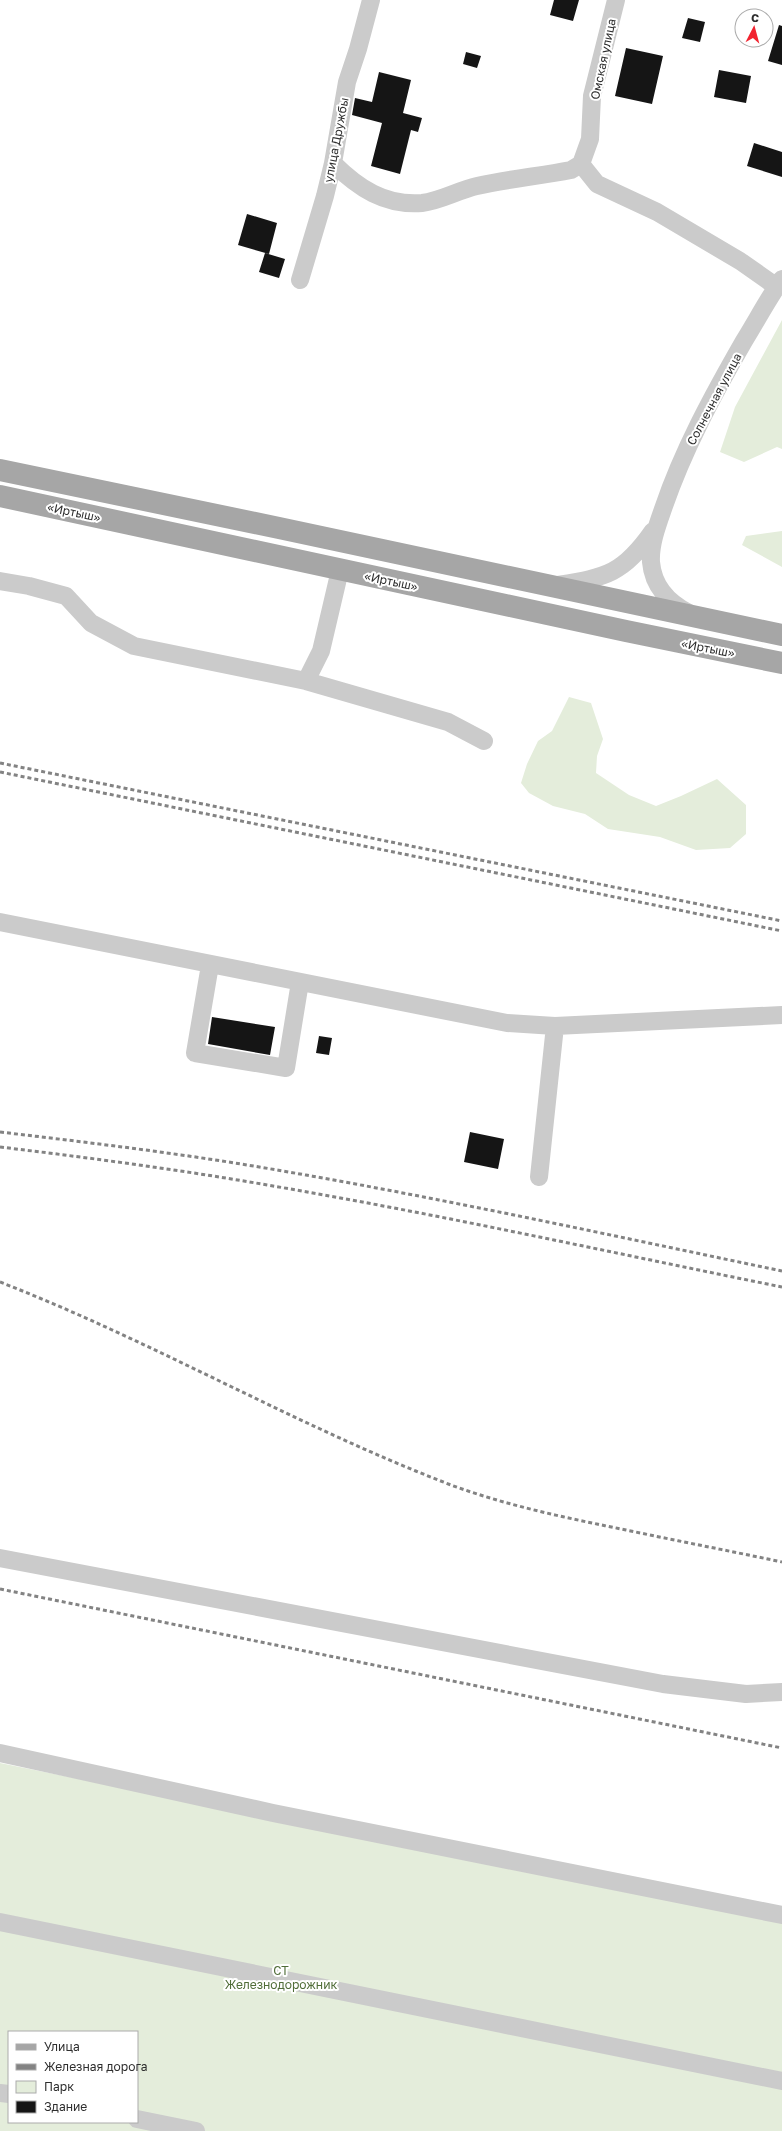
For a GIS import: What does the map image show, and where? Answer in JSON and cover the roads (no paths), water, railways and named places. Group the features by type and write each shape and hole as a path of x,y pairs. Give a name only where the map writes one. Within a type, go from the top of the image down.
{"main road":[{"path":"0,470 553,586 782,636"},
{"name":"«Иртыш»","path":"0,496 340,570 782,663"}],"street":[{"name":"улица Дружбы","path":"300,280 333,163 347,82 358,49 370,0"},
{"name":"Омская улица","path":"581,164 590,140 592,96 616,0"},
{"path":"333,163 351,181 372,195 398,202 422,203 476,186 571,170 581,164 597,184 657,212 779,283"},
{"name":"Солнечная улица","path":"658,524 674,476 717,387 779,283"},
{"path":"553,586 599,578 620,568 639,551 658,524"},
{"path":"658,524 651,551 651,563 656,580 666,597 679,608 707,620"},
{"path":"306,681 322,651 340,570"},
{"path":"0,581 29,586 66,596 91,623 134,646 306,681 448,722 484,742"},
{"path":"0,922 507,1023 555,1026 782,1015"},
{"path":"210,965 195,1053 286,1068 300,982"},
{"path":"539,1177 555,1026"},
{"path":"0,1558 663,1684 746,1694 782,1692"},
{"path":"0,1753 273,1813 782,1915"},
{"path":"0,1922 782,2081"},
{"path":"138,2119 196,2131"}],"railway":[{"path":"0,763 782,921"},
{"path":"0,772 782,931"},
{"path":"0,1132 173,1154 340,1181 530,1218 782,1271"},
{"path":"0,1147 239,1180 337,1197 782,1287"},
{"path":"0,1282 114,1331 337,1437 451,1485 494,1499 560,1516 782,1562"},
{"path":"0,1589 782,1748"}],"park label":[{"name":"СТ Железнодорожник","path":"281,1977"}]}
